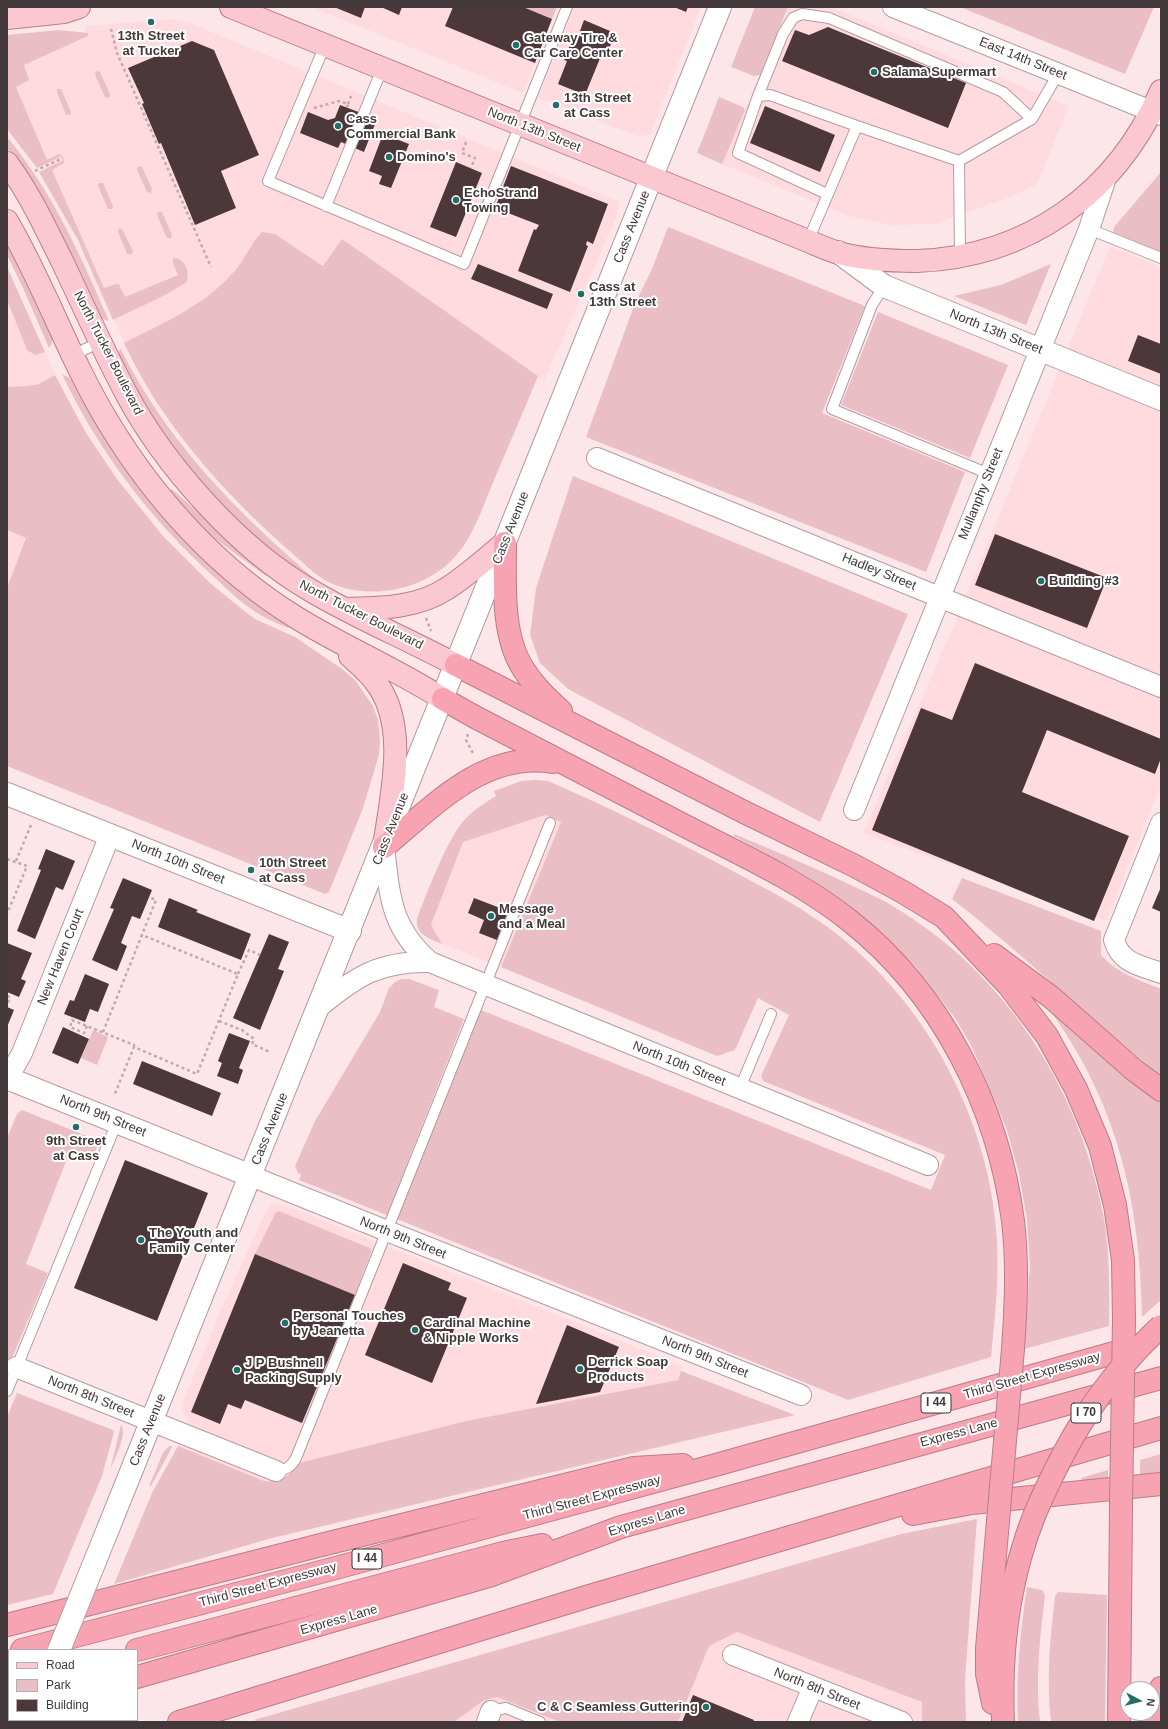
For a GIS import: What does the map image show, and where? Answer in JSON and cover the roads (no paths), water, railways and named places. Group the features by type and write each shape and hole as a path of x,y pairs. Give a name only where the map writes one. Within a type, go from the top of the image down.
{"highway":[{"path":"505,543 505,591 507,619 516,654 523,669 533,683 581,729"},
{"path":"456,665 855,866 903,892 944,918 1051,997 1134,1070 1161,1090"},
{"path":"443,699 566,765 785,878 813,895 851,922 874,943 918,991 944,1027 967,1067 991,1124 1000,1154 1010,1201 1015,1244 1016,1283 1013,1349 987,1648 987,1674 992,1700 1001,1722"},
{"path":"384,847 454,790 482,772 509,762 525,760 538,760 566,765"},
{"path":"944,918 1009,986 1047,1036 1076,1089 1100,1146 1115,1205 1123,1260 1124,1319 1119,1722"},
{"name":"I 70","path":"1001,1722 1003,1662 1007,1616 1017,1568 1034,1516 1065,1448 1084,1418 1128,1360 1161,1326"},
{"name":"Third Street Expressway","path":"26,1649 332,1569 712,1466 1161,1340"},
{"name":"Express Lane","path":"138,1677 490,1576 621,1528 1161,1378"},
{"path":"179,1722 586,1597 1161,1428"},
{"path":"7,1625 322,1544 634,1468 678,1464 712,1466"},
{"path":"808,1533 972,1504 1161,1484"},
{"path":"138,1650 503,1553 621,1528"},
{"path":"1150,1722 1161,1688"}],"main road":[{"path":"7,18 64,12 79,7"},
{"name":"North 13th Street","path":"231,7 808,241 838,252 882,261 932,260 960,256 990,249 1039,229 1086,197 1106,178 1157,113 1161,91"},
{"name":"Cass Avenue","path":"59,1649 384,847 720,7"},
{"name":"North Tucker Boulevard","path":"7,163 36,207 126,395 155,440 185,478 220,518 248,544 295,581 343,609 456,665"},
{"path":"7,221 41,285 90,391 126,451 188,528 235,573 267,598 325,634 412,680 443,699"},
{"name":"North 13th Street","path":"838,252 884,286 1161,399"},
{"path":"343,609 388,607 427,598 446,589 505,543"},
{"path":"325,634 374,680 383,694 392,716 394,756 384,847"},
{"name":"North 10th Street","path":"7,794 350,931"},
{"name":"North 9th Street","path":"7,1079 251,1176"}],"street":[{"name":"East 14th Street","path":"893,7 1157,113"},
{"name":"Mullanphy Street","path":"854,810 1090,229 1106,178"},
{"name":"Hadley Street","path":"597,458 1161,687"},
{"path":"1161,824 1114,940 1117,951 1122,957 1161,973"},
{"name":"New Haven Court","path":"7,1079 22,1053 110,835"},
{"name":"North 10th Street","path":"384,847 390,894 397,919 411,944 430,962 928,1165"},
{"name":"North 10th Street","path":"319,1007 342,988 366,973 389,965 430,962"},
{"name":"North 9th Street","path":"251,1176 801,1395"},
{"name":"North 8th Street","path":"16,1367 276,1471"},
{"name":"North 8th Street","path":"733,1655 902,1722"},
{"path":"798,1722 813,1687"}],"lane":[{"path":"325,45 268,181 464,264 567,7"},
{"path":"827,194 738,153 758,96 783,34 793,18 802,14 813,14 829,18 1003,92 1032,119"},
{"path":"326,206 382,68"},
{"path":"758,96 770,95 959,161 1032,119 1058,74"},
{"path":"808,241 857,126"},
{"path":"959,161 960,256"},
{"path":"1090,229 1161,258"},
{"path":"884,286 872,305 832,409 990,474"},
{"path":"72,354 100,342"},
{"path":"276,1471 285,1470 292,1465 296,1458 550,823"},
{"path":"740,1088 771,1014"},
{"path":"7,1391 117,1122"},
{"path":"489,1716 506,1708 540,1722"}],"place":[{"name":"13th Street at Tucker","path":"151,22"},
{"name":"Gateway Tire & Car Care Center","path":"516,45"},
{"name":"Salama Supermart","path":"874,72"},
{"name":"13th Street at Cass","path":"556,105"},
{"name":"Cass Commercial Bank","path":"338,126"},
{"name":"Domino's","path":"389,157"},
{"name":"EchoStrand Towing","path":"456,200"},
{"name":"Cass at 13th Street","path":"581,294"},
{"name":"Building #3","path":"1041,581"},
{"name":"10th Street at Cass","path":"251,870"},
{"name":"Message and a Meal","path":"491,916"},
{"name":"9th Street at Cass","path":"76,1127"},
{"name":"The Youth and Family Center","path":"141,1240"},
{"name":"Personal Touches by Jeanetta","path":"285,1323"},
{"name":"Cardinal Machine & Nipple Works","path":"415,1330"},
{"name":"Derrick Soap Products","path":"580,1369"},
{"name":"J P Bushnell Packing Supply","path":"237,1370"},
{"name":"C & C Seamless Guttering","path":"706,1707"}]}
